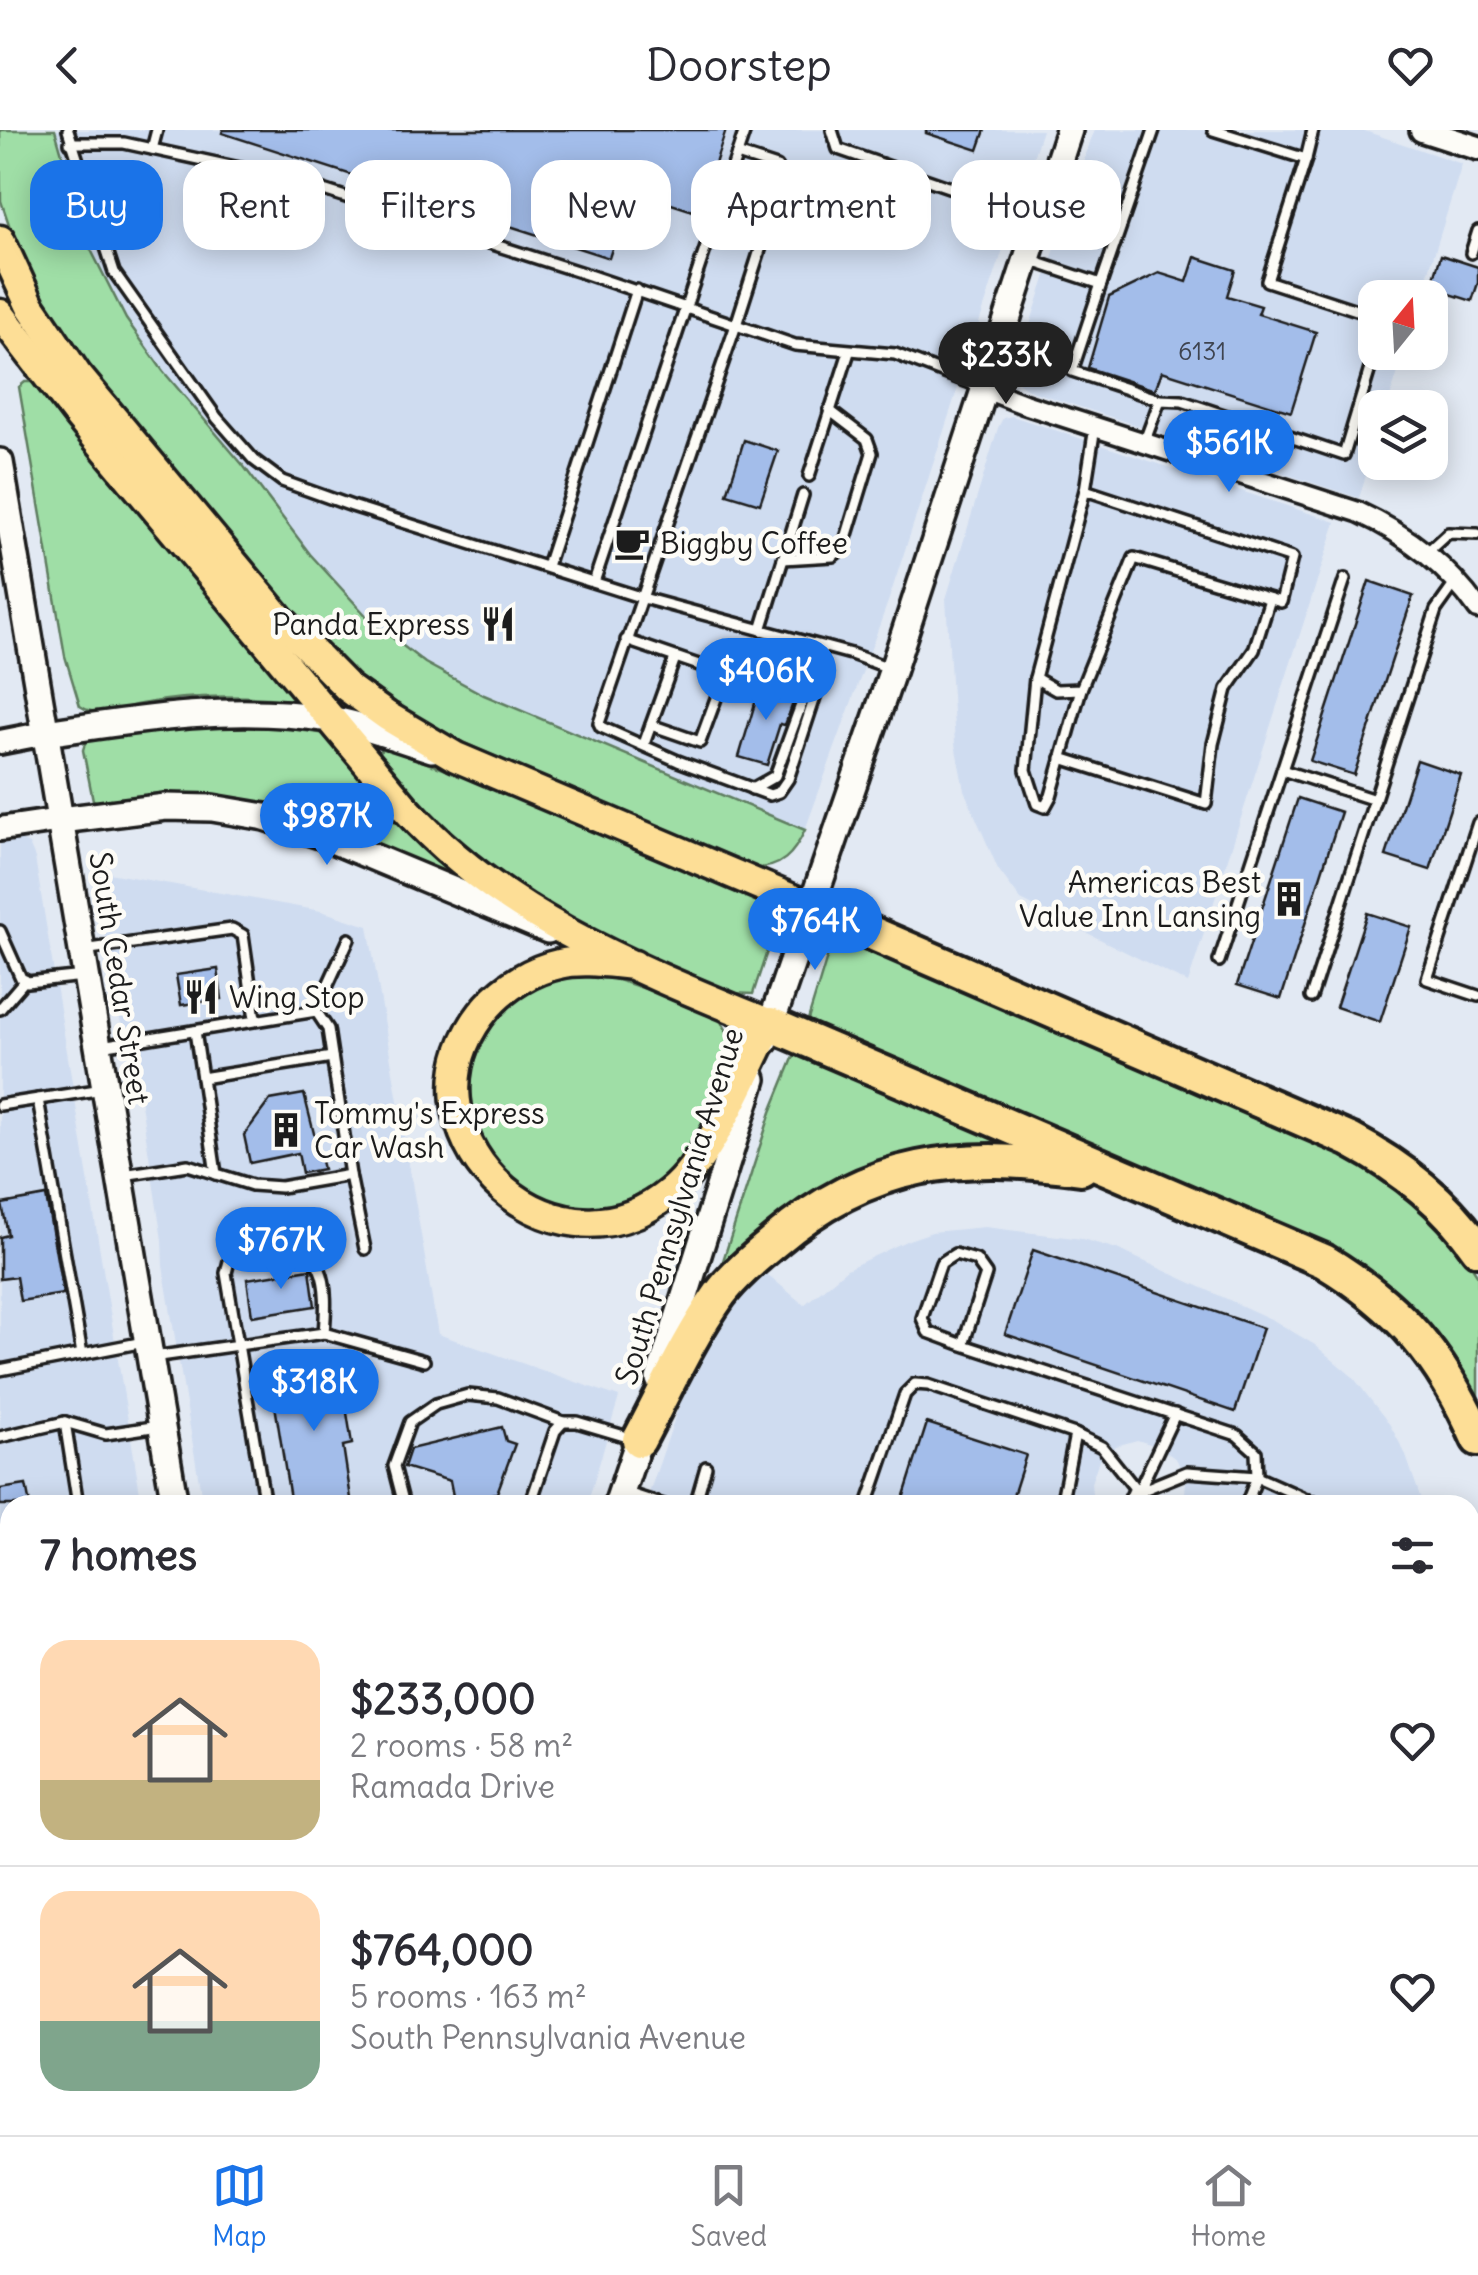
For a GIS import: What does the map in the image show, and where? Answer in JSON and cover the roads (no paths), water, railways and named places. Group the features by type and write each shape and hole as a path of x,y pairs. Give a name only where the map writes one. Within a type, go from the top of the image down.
{"highway":[{"path":"809,906 1350,1140 1416,1181 1450,1213 1478,1249"},
{"path":"770,1024 1324,1262 1380,1298 1444,1370 1478,1438"},
{"path":"639,1440 722,1292 794,1224 838,1196 890,1174 962,1161 1030,1162 1123,1174"}],"main road":[{"name":"South Pennsylvania Avenue","path":"1059,160 1069,130"},
{"path":"0,240 30,305 54,344 279,618 360,697 456,757"},
{"name":"South Pennsylvania Avenue","path":"621,1495 770,1024 893,669 1030,250"},
{"path":"0,314 79,417 406,809 450,855 491,887 585,944"},
{"name":"South Cedar Street","path":"0,465 174,1495"},
{"path":"46,732 219,712 332,720 456,757 809,906"},
{"path":"61,820 135,809 184,807 264,817 320,835 585,944 634,965 770,1024 699,1158 670,1192 648,1207 619,1218 583,1222 537,1211 493,1182 467,1142 456,1097 463,1048 494,1001 536,971 569,962 634,965"}],"street":[{"path":"1422,130 1478,148"},
{"path":"983,388 1358,512 1388,526 1426,553 1457,580 1478,609"},
{"path":"0,742 46,732"},
{"path":"0,829 61,820"}],"lane":[{"path":"68,130 114,272 217,418 254,460 282,481 643,598 893,669"},
{"path":"107,143 108,130"},
{"path":"152,149 157,130"},
{"path":"594,582 745,130"},
{"path":"832,130 838,148 951,188"},
{"path":"1154,130 1072,371 1160,400 1182,401 1344,455 1370,370"},
{"path":"1212,130 1306,160"},
{"path":"1313,130 1266,281 1358,311"},
{"path":"70,143 152,149 286,178 637,290 795,346 895,354 983,388"},
{"path":"650,725 700,742 725,674 735,662 749,658 812,678 818,688 796,760 783,787 770,794 678,762 600,727 599,723 736,325 782,178 776,168 737,154"},
{"path":"1471,253 1478,231"},
{"path":"1027,259 1102,284"},
{"path":"546,566 637,290"},
{"path":"808,476 849,352"},
{"path":"1144,442 1160,400"},
{"path":"783,558 833,556 844,548 872,453 867,439 829,410"},
{"path":"1086,490 1292,558 1281,602 1134,558 1080,690 1044,807 1036,804 1026,770 1035,678 1086,490 1095,427"},
{"path":"761,630 803,495"},
{"path":"1426,553 1448,533 1478,534"},
{"path":"1220,960 1345,579"},
{"path":"1311,997 1436,610 1457,580"},
{"path":"1061,758 1206,804 1213,744 1227,689 1254,650 1270,598"},
{"path":"626,640 725,674"},
{"path":"644,744 676,658"},
{"path":"1035,678 1056,690 1080,690"},
{"path":"1282,770 1374,800"},
{"path":"1478,823 1427,980 1478,996"},
{"path":"0,1009 24,980 232,929 243,935 256,1019"},
{"path":"0,930 24,980"},
{"path":"316,1011 349,939"},
{"path":"98,1047 316,1011"},
{"path":"316,1011 328,1029 365,1250"},
{"path":"195,1031 216,1174"},
{"path":"202,1078 332,1057"},
{"path":"0,1105 106,1088"},
{"path":"38,1099 82,1354"},
{"path":"120,1176 188,1165 252,1185 281,1186 350,1175"},
{"path":"263,1495 226,1273 229,1261 282,1247 302,1249 318,1262 326,1304 324,1333"},
{"path":"963,1344 986,1274 976,1260 955,1254 941,1263 922,1318 928,1332 963,1344 1176,1414 1237,1435 1256,1452 1257,1477 1250,1495"},
{"path":"0,1370 82,1354 239,1344 324,1333 424,1361"},
{"path":"871,1495 906,1394 915,1384 1075,1434 1102,1447 1133,1495"},
{"path":"401,1495 394,1466 410,1422 436,1404 468,1395 498,1398 563,1422 578,1422 639,1440"},
{"path":"1136,1495 1176,1414"},
{"path":"0,1436 65,1422 106,1434 162,1426"},
{"path":"65,1422 76,1495"},
{"path":"533,1495 555,1431 563,1422"},
{"path":"1063,1495 1075,1434"},
{"path":"698,1495 706,1467"},
{"path":"1141,1495 1187,1472 1257,1477 1298,1495"}],"place":[{"name":"Biggby Coffee","path":"632,543"},
{"name":"Panda Express","path":"498,624"},
{"name":"Americas Best Value Inn Lansing","path":"1289,899"},
{"name":"Wing Stop","path":"201,997"},
{"name":"Tommy's Express Car Wash","path":"286,1130"}]}
